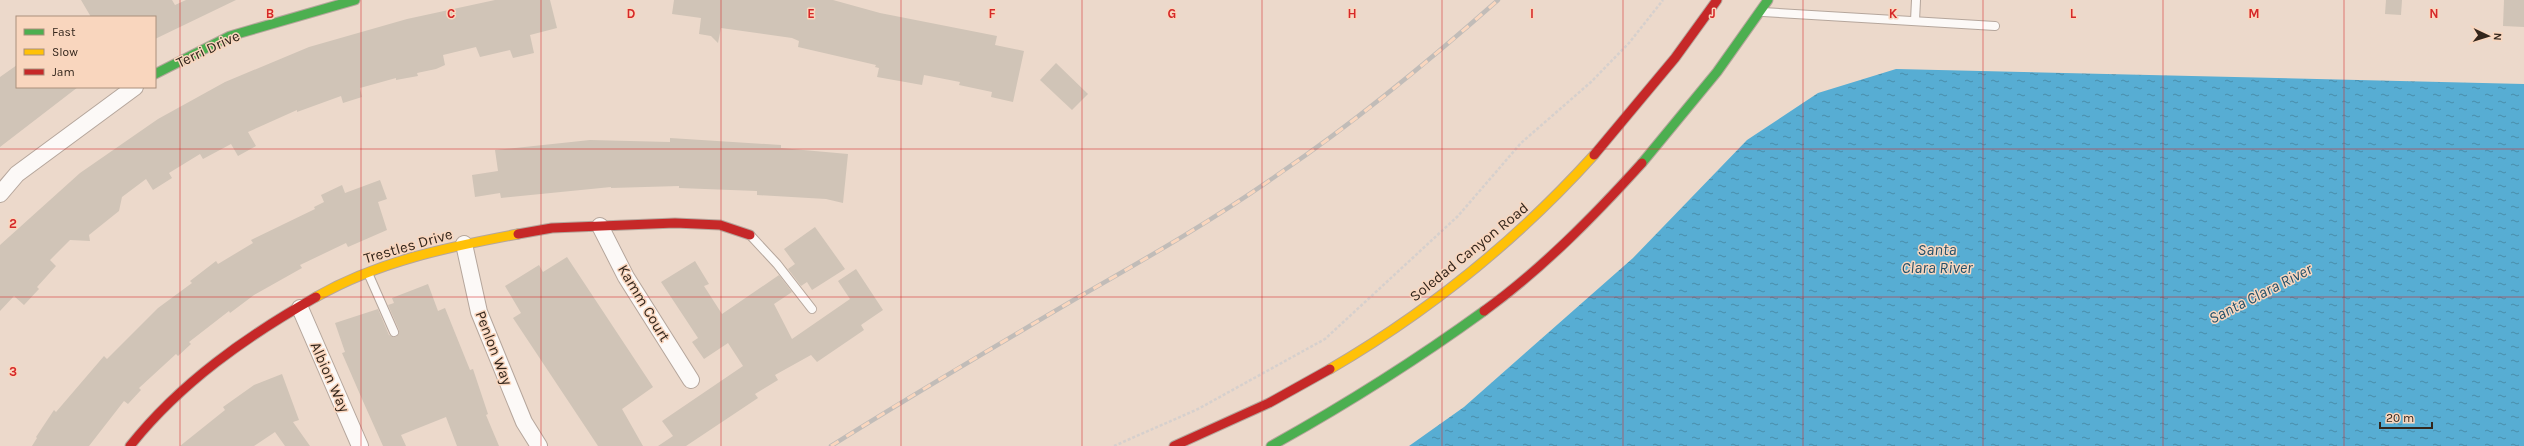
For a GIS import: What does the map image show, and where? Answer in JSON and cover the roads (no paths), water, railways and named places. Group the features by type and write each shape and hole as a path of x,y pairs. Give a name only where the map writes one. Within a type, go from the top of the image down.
{"main road":[{"name":"Terri Drive","path":"156,73 230,36 355,0"},
{"name":"Soledad Canyon Road","path":"1174,446 1251,412 1351,356 1446,291 1491,255 1534,217 1614,135 1686,45 1717,0"},
{"path":"1271,446 1328,417 1404,371 1476,319 1544,262 1609,201 1669,135 1724,65 1768,0"},
{"name":"Trestles Drive","path":"130,446 145,427 220,358 348,279 408,258 464,244 552,228 675,223 720,225 750,235"}],"street":[{"path":"0,194 17,174 134,88"},
{"name":"Kamm Court","path":"600,226 626,277 691,380"},
{"name":"Penlon Way","path":"464,244 479,312 524,422 539,446"},
{"name":"Albion Way","path":"300,308 360,446"}],"lane":[{"path":"1915,21 1916,0"},
{"path":"1760,12 1995,26"},
{"path":"750,235 777,264 812,309"},
{"path":"367,272 394,332"}],"water":[{"name":"Santa Clara River","path":"1896,69 2524,84 2524,446 1409,446 1464,407 1633,258 1747,140 1818,93"}],"railway":[{"path":"831,446 953,371 1182,237 1233,205 1339,131 1420,67 1498,0"}]}
